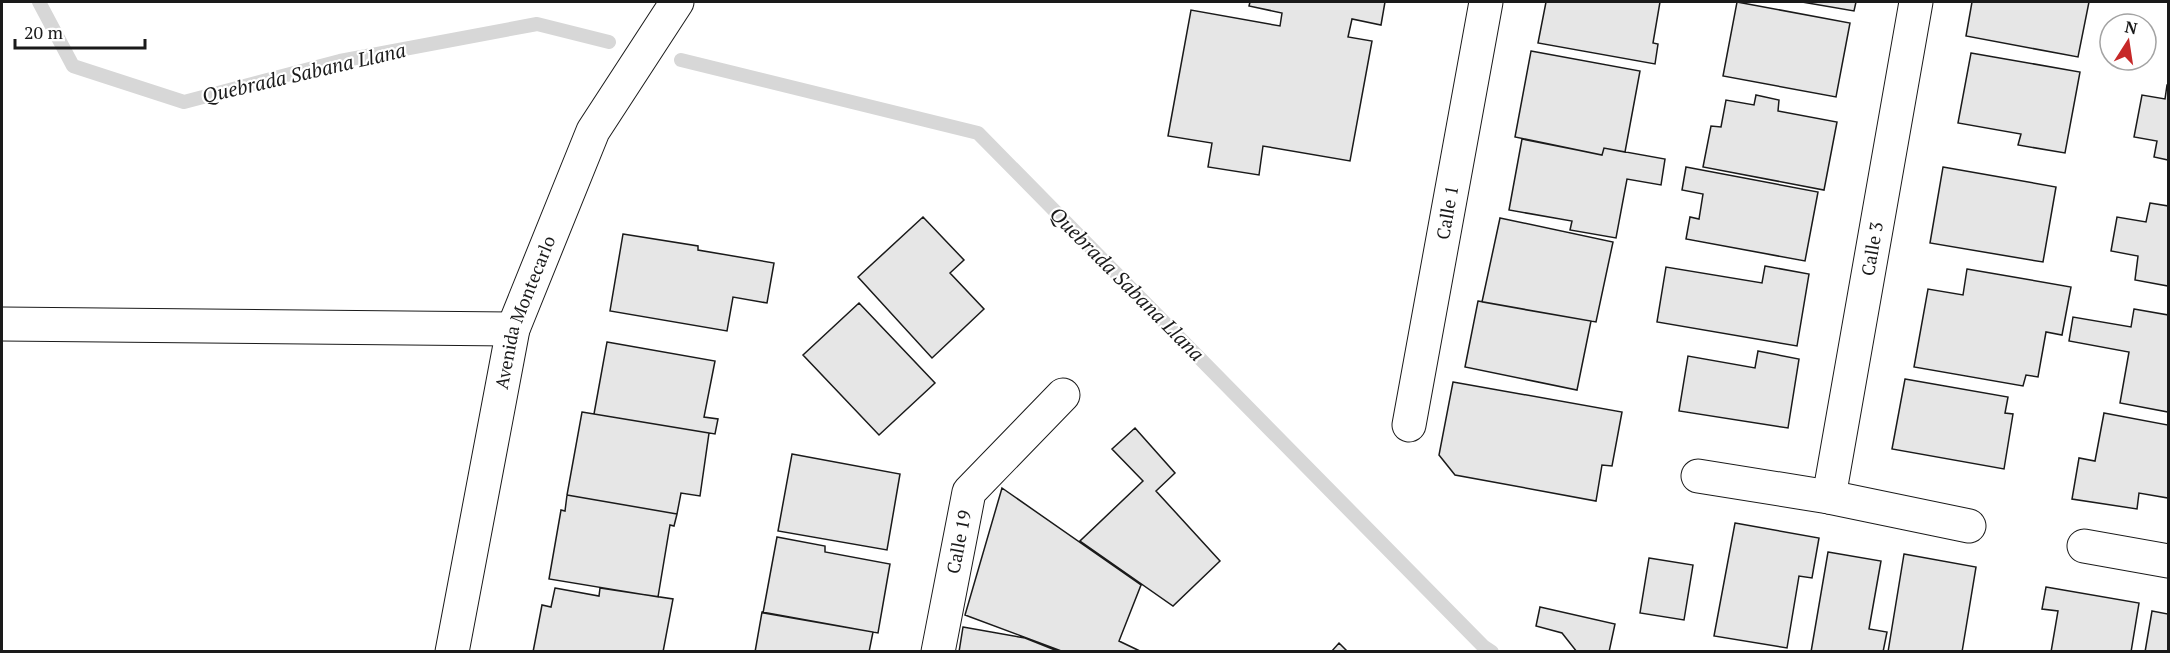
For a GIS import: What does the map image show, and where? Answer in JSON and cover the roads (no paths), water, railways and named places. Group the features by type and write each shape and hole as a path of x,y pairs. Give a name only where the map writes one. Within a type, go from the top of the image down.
{"street":[{"name":"Avenida Montecarlo","path":"452,651 513,329 593,131 677,2"},
{"name":"Calle 1","path":"1409,425 1486,2"},
{"name":"Calle 3","path":"1829,497 1916,2"},
{"path":"2,324 513,329"},
{"name":"Calle 19","path":"938,651 969,492 1063,395"},
{"path":"1698,476 1829,497 1969,526"},
{"path":"2085,546 2169,561"}],"waterway":[{"name":"Quebrada Sabana Llana","path":"39,2 73,66 184,102 340,61 537,24 609,42"},
{"name":"Quebrada Sabana Llana","path":"681,60 978,133 1483,646 1492,652"}]}
